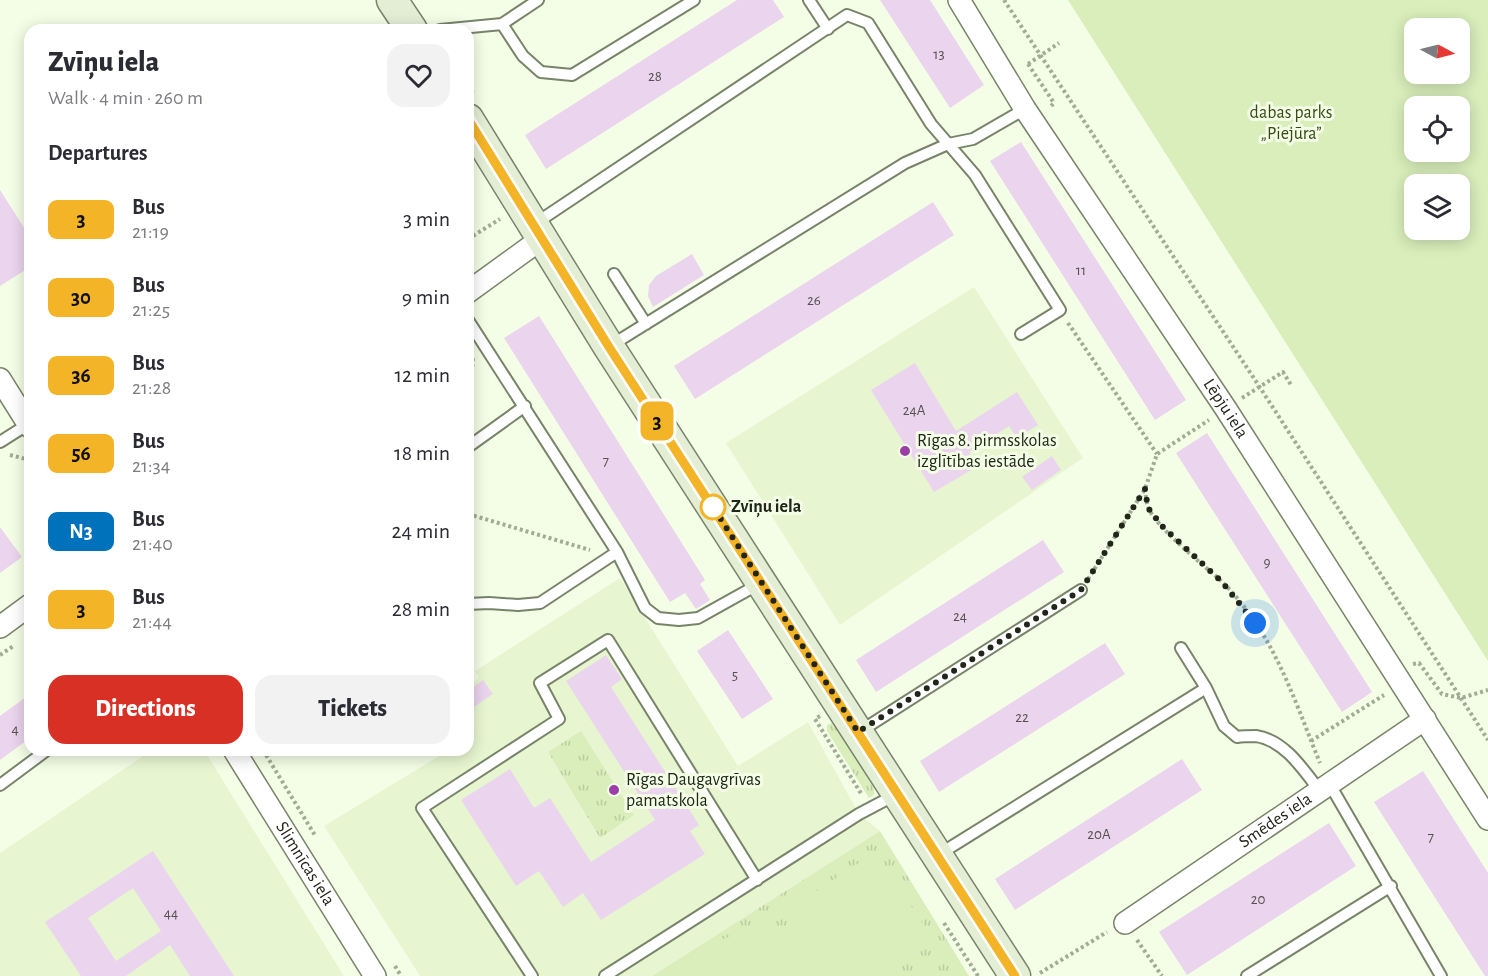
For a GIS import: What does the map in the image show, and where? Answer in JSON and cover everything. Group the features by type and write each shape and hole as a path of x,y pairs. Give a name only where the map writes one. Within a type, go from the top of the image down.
{"street":[{"path":"392,0 408,24"},
{"name":"Lēpju iela","path":"959,0 1025,109 1226,409 1488,819"},
{"path":"474,136 1015,976"},
{"path":"474,287 537,232"},
{"path":"0,379 24,417"},
{"path":"0,627 24,609"},
{"name":"Smēdes iela","path":"1125,922 1425,719"},
{"name":"Slimnīcas iela","path":"238,756 375,976"}],"lane":[{"path":"474,27 502,24 538,0"},
{"path":"502,24 523,56 541,72 572,75 694,0"},
{"path":"809,0 828,30"},
{"path":"537,232 847,15 868,23 931,124 975,175 1060,310 1021,334"},
{"path":"609,347 905,163 948,144 973,139 1025,109"},
{"path":"614,274 646,324"},
{"path":"474,329 525,406 645,608 658,618 680,620 698,618 746,594 762,583"},
{"path":"474,443 525,406"},
{"path":"0,442 24,428"},
{"path":"474,604 540,603 614,555"},
{"path":"858,732 1081,590"},
{"path":"532,976 422,808 560,719 540,683 608,640 757,880"},
{"path":"1181,648 1206,688 1224,726 1237,736 1257,736 1277,743 1324,786 1391,886 1441,976"},
{"path":"938,855 1206,688"},
{"path":"0,785 39,756"},
{"path":"605,976 870,807 897,793"},
{"path":"1247,976 1391,886"}],"path":[{"path":"1004,0 1259,386 1488,740"},
{"path":"1028,64 1059,44"},
{"path":"474,235 504,216"},
{"path":"1060,310 1156,454"},
{"path":"474,350 483,343"},
{"path":"1249,393 1283,372 1291,385"},
{"path":"1081,590 1145,489 1156,454 1226,409"},
{"path":"0,453 24,459"},
{"path":"1145,489 1148,508 1162,526 1222,582 1266,639 1293,693 1311,741 1324,786"},
{"path":"474,515 614,555"},
{"path":"1311,741 1401,684"},
{"path":"1442,694 1461,698 1488,690"},
{"path":"828,711 815,719 870,807"},
{"path":"1035,976 1091,940 1125,922 1162,976"},
{"path":"944,923 978,976"}],"shaded area":[{"name":"Rīgas 8. pirmsskolas izglītības iestāde","path":"974,287 1083,458 840,625 726,443"},
{"name":"Rīgas Daugavgrīvas pamatskola","path":"620,578 738,766 808,722 859,814 880,831 652,976 420,976 324,826 439,756 474,756 474,682 479,678 475,671"},
{"path":"143,756 208,756 344,976 0,976 0,853"}],"green space":[{"name":"dabas parks „Piejūra”","path":"1068,0 1488,0 1488,661"},
{"path":"834,722 874,789 874,795 869,798 827,731 827,725"},
{"path":"581,731 634,815 600,838 548,752"},
{"path":"880,831 969,976 652,976"},
{"path":"875,852 935,942 884,976 657,976 689,954 731,936 759,931 796,936 776,903 810,884 815,892"}],"building":[{"path":"737,0 773,0 784,17 546,169 525,135"},
{"path":"880,0 930,0 984,85 950,108"},
{"path":"1021,142 1186,400 1155,420 990,161"},
{"path":"0,190 24,228 24,271 0,286"},
{"path":"933,202 954,235 695,399 674,366"},
{"path":"692,254 704,275 653,307 648,296 649,285 656,276"},
{"path":"539,316 705,580 700,584 710,600 696,609 685,593 670,602 504,338"},
{"path":"915,363 956,431 1017,392 1038,425 1017,438 1009,426 969,452 978,466 934,492 871,390"},
{"path":"1207,433 1372,692 1342,712 1176,453"},
{"path":"1052,456 1061,470 1032,490 1022,477"},
{"path":"0,527 22,557 0,573"},
{"path":"1043,540 1064,572 876,692 856,660"},
{"path":"728,630 773,699 742,719 697,651"},
{"path":"1105,643 1125,674 939,792 920,761"},
{"path":"606,655 622,679 611,687 699,825 690,831 705,854 601,920 583,893 563,907 539,871 516,886 461,800 510,769 534,808 550,798 591,862 655,820 566,681"},
{"path":"483,680 493,694 474,707 474,687"},
{"path":"24,698 24,742 0,760 0,716"},
{"path":"1182,759 1202,790 1015,910 995,879"},
{"path":"1423,771 1488,873 1488,976 1485,976 1374,802"},
{"path":"1329,823 1356,866 1187,975 1159,932"},
{"path":"153,851 234,976 190,976 170,945 126,976 81,976 45,922","holes":["133,888 161,931 116,961 88,918"]}],"bus line":[{"name":"3","path":"474,129 609,347 1015,976"}],"place":[{"name":"Rīgas 8. pirmsskolas izglītības iestāde","path":"905,451"},
{"name":"Zvīņu iela","path":"713,507"},
{"name":"Rīgas Daugavgrīvas pamatskola","path":"614,790"}],"route":[{"path":"713,507 711,504 858,732 1081,590 1145,489 1148,508 1162,526 1222,582 1255,623"}]}
